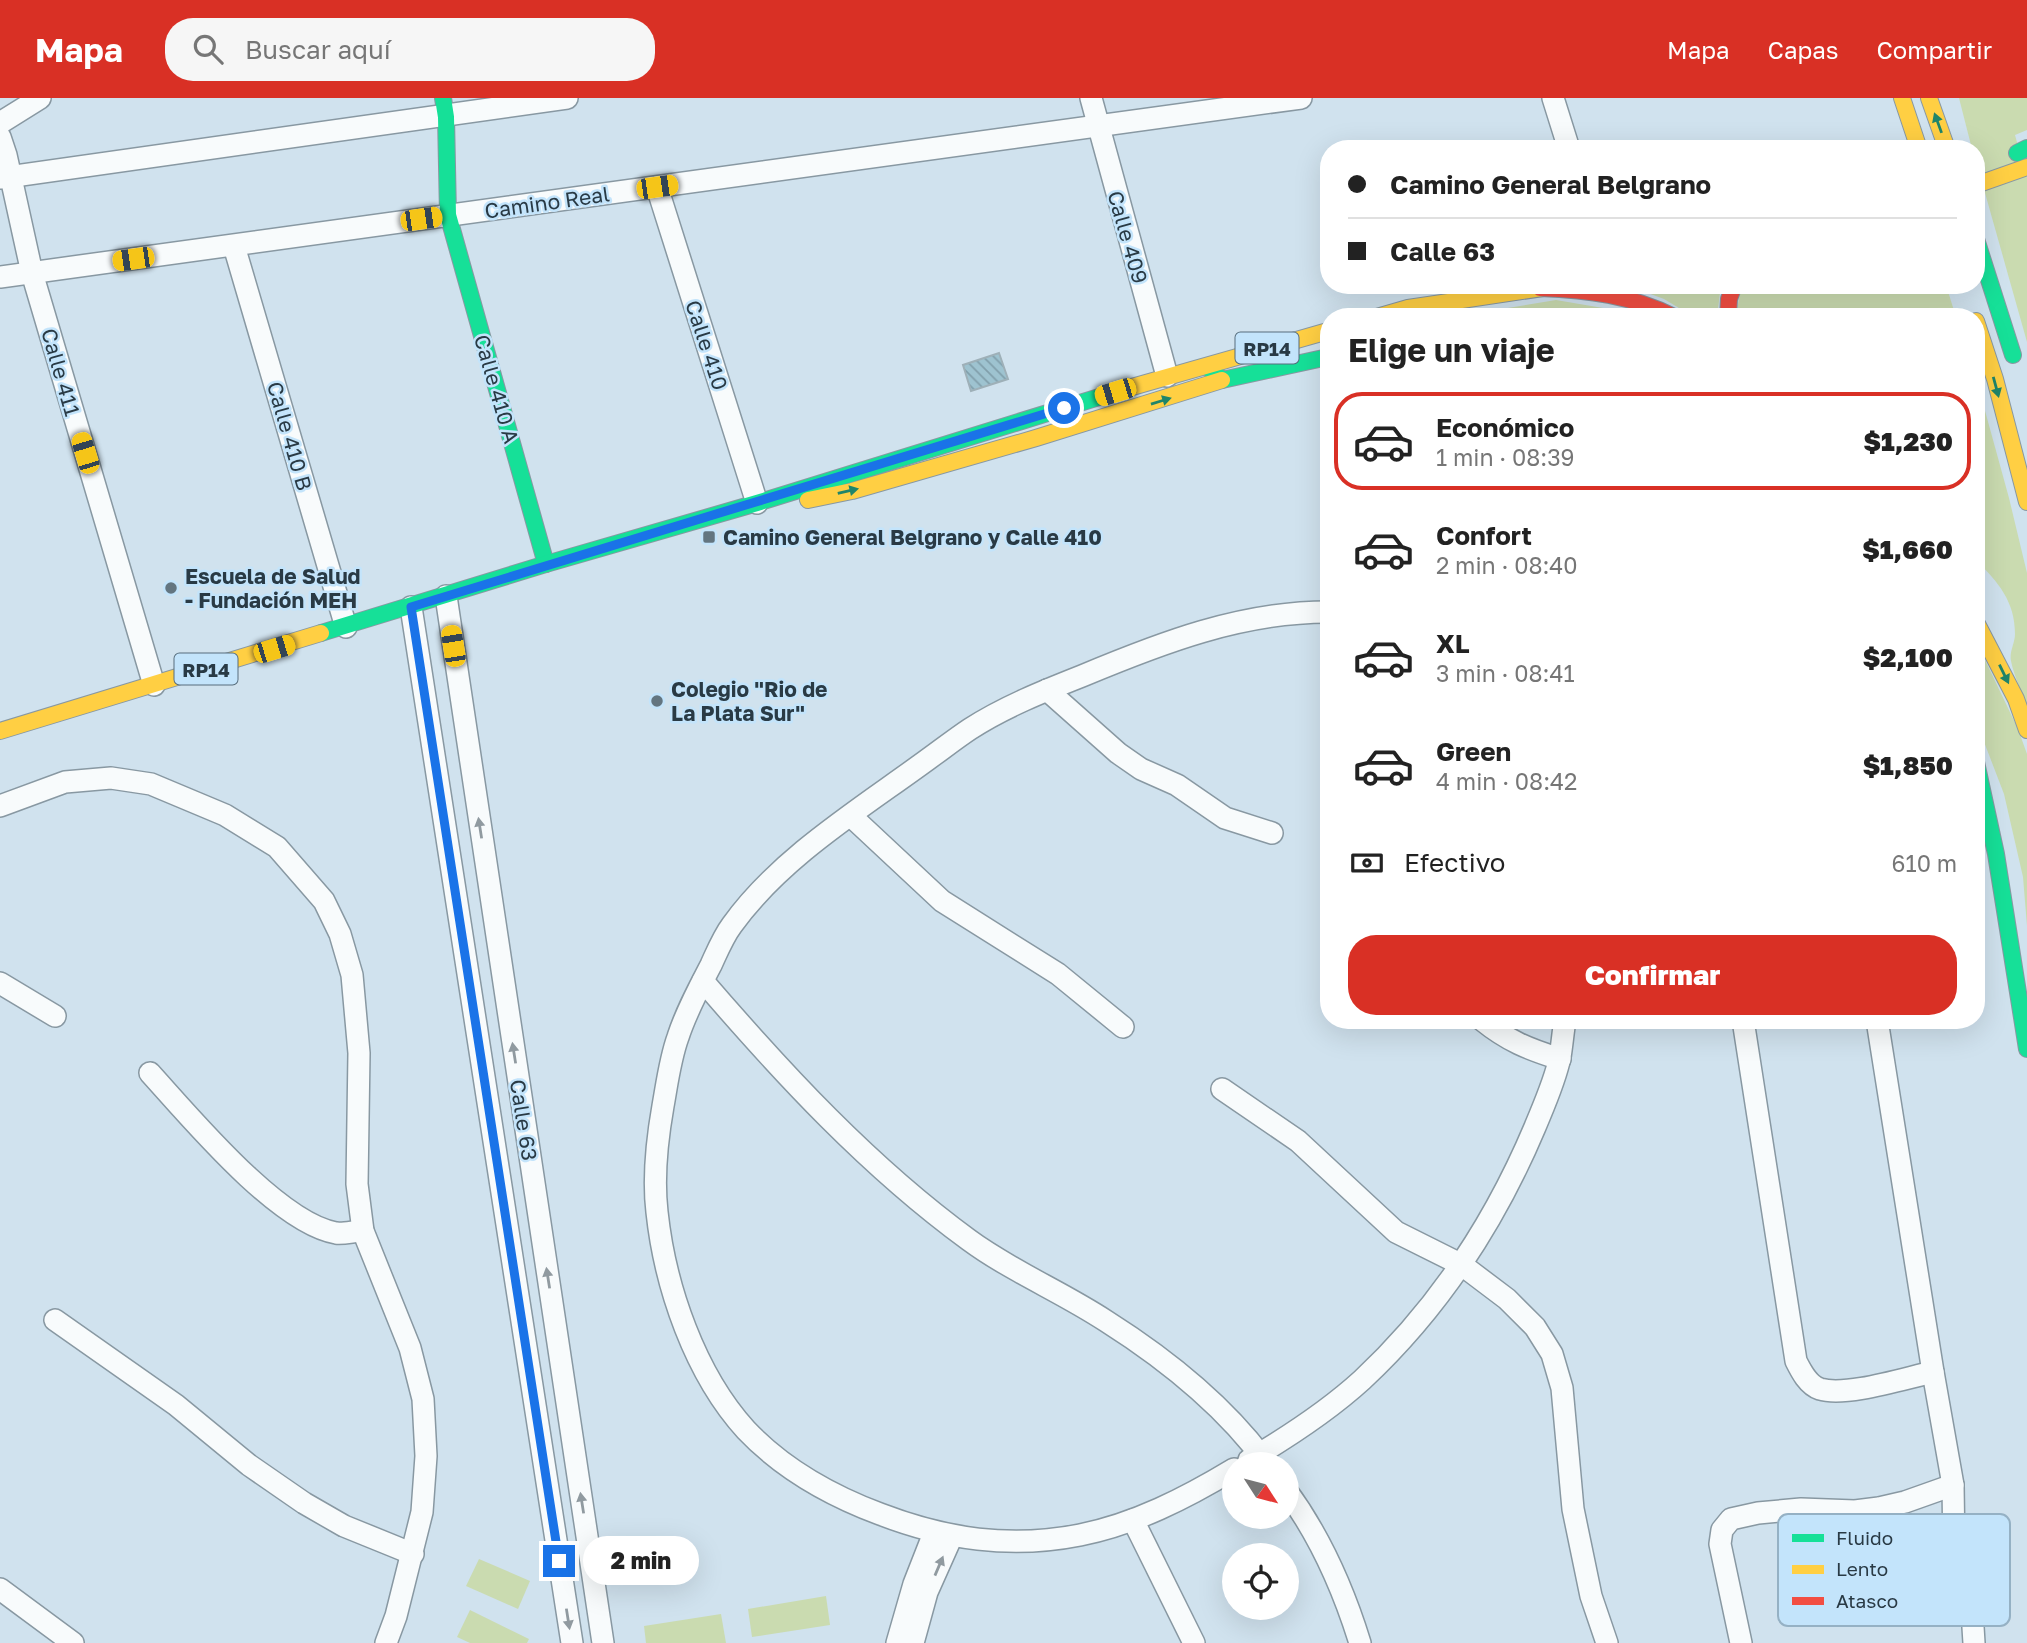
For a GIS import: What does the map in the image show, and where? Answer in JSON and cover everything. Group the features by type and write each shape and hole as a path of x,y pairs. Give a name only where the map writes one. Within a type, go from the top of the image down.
{"main road":[{"path":"1902,98 1916,140"},
{"path":"1928,98 1944,140"},
{"path":"1949,105 1957,140"},
{"path":"444,107 448,215"},
{"path":"1985,179 2021,157"},
{"name":"Calle 410 A","path":"448,215 546,564"},
{"path":"1985,253 1999,310"},
{"path":"1985,267 2017,368"},
{"path":"1408,308 1499,294"},
{"path":"1618,294 1659,308"},
{"name":"RP14","path":"0,732 1167,376 1320,333"},
{"path":"1985,349 2027,502"},
{"path":"757,503 780,505 852,491 1036,438 1222,380 1320,359"},
{"path":"1207,365 1222,380"},
{"path":"1985,639 2017,699 2027,730"},
{"path":"1985,803 1996,854 2027,1049"}],"street":[{"path":"0,124 40,98"},
{"path":"6,177 444,107 567,98"},
{"name":"Calle 409","path":"1091,98 1167,376"},
{"name":"Camino Real","path":"0,277 1301,98"},
{"path":"1553,98 1566,140"},
{"name":"Calle 411","path":"0,137 6,177 32,273 154,685"},
{"name":"Calle 410","path":"657,187 757,503"},
{"name":"Calle 410 B","path":"234,246 346,627"},
{"path":"1408,308 1417,294"},
{"name":"Calle 63","path":"446,596 603,1643"},
{"name":"Calle 63","path":"411,607 572,1643"},
{"path":"1222,1476 1196,1492 1133,1520 1081,1535 1041,1540 985,1540 943,1535 864,1508 831,1492 785,1464 748,1432 724,1403 703,1369 673,1290 657,1210 658,1138 678,1037 703,981 729,928 784,868 973,727 1047,690 1165,642 1254,618 1320,612"},
{"path":"1047,690 1118,753 1142,769 1177,785 1225,818 1272,833"},
{"path":"0,806 65,782 111,778 151,784 225,815 276,847 324,901 340,934 352,975 359,1053 357,1184 363,1231 410,1348 422,1399 426,1456 422,1512 396,1616 386,1643"},
{"path":"850,817 942,901 1058,974 1123,1027"},
{"path":"703,981 764,1052 916,1200 972,1242 1105,1320 1151,1351 1244,1433 1252,1452"},
{"path":"0,983 55,1016"},
{"path":"1492,1029 1503,1038 1527,1049 1560,1059"},
{"path":"1268,1452 1362,1380 1462,1265 1526,1148 1560,1059 1564,1029"},
{"path":"1744,1029 1796,1361 1805,1377 1818,1388 1841,1392 1933,1372"},
{"path":"1878,1029 1953,1485 1953,1514"},
{"path":"150,1073 206,1134 272,1198 295,1216 336,1233 363,1231"},
{"path":"1222,1089 1298,1141 1396,1232 1462,1265 1507,1299 1535,1327 1552,1354 1562,1388 1573,1509 1591,1596 1607,1643"},
{"path":"55,1320 176,1405 249,1465 304,1503 344,1526 412,1554"},
{"path":"1741,1643 1720,1544 1722,1530 1731,1519 1758,1513 1801,1509 1855,1511 1879,1508 1953,1485"},
{"path":"1299,1509 1331,1566 1360,1643"},
{"path":"1133,1520 1194,1643"},
{"path":"897,1643 914,1584 943,1535"},
{"path":"913,1643 943,1535"},
{"path":"0,1589 74,1643"}],"green space":[{"path":"1959,98 2027,98 2027,130 2015,135 2027,178 2027,342 1985,193 1985,140 1970,140"},
{"path":"1650,294 1720,294 1718,308 1679,308"},
{"path":"1740,294 1949,294 1953,308 1737,308"},
{"path":"1556,300 1603,308 1508,308"},
{"path":"1985,411 2027,573 2027,707 2011,661 2015,634 2012,612 2004,593 1985,570"},
{"path":"1985,660 2027,754 2027,926 2023,877 2004,794 1985,744"},
{"path":"479,1559 530,1581 518,1609 466,1586"},
{"path":"826,1596 830,1625 752,1637 748,1609"},
{"path":"470,1610 529,1639 527,1643 470,1643 457,1637"},
{"path":"721,1614 726,1643 646,1643 644,1626"}],"building":[{"path":"999,353 1008,379 971,391 963,365"}],"traffic: fast":[{"path":"443,98 446,117 448,215 546,564"},
{"path":"2017,153 2027,148"},
{"path":"1985,267 2013,355"},
{"path":"1209,368 1222,380 1320,359"},
{"path":"321,633 757,503 1125,389"},
{"path":"1985,803 1996,854 2027,1049"}],"traffic: slow":[{"path":"1902,98 1916,140"},
{"path":"1929,98 1944,140"},
{"path":"1985,182 2027,167"},
{"path":"1408,308 1502,294"},
{"path":"1125,389 1320,333"},
{"path":"1985,348 2027,502"},
{"path":"808,500 852,491 1036,438 1222,380"},
{"path":"0,731 321,633"},
{"path":"1985,639 2016,699 2027,730"}],"traffic: jam":[{"path":"1602,294 1653,308"},
{"path":"1728,308 1731,294"}],"place":[{"name":"Camino General Belgrano y Calle 410","path":"709,537"},
{"name":"Escuela de Salud - Fundación MEH","path":"171,588"},
{"name":"Colegio \"Rio de La Plata Sur\"","path":"657,701"}],"route":[{"path":"559,1561 411,607 1064,408"}]}
